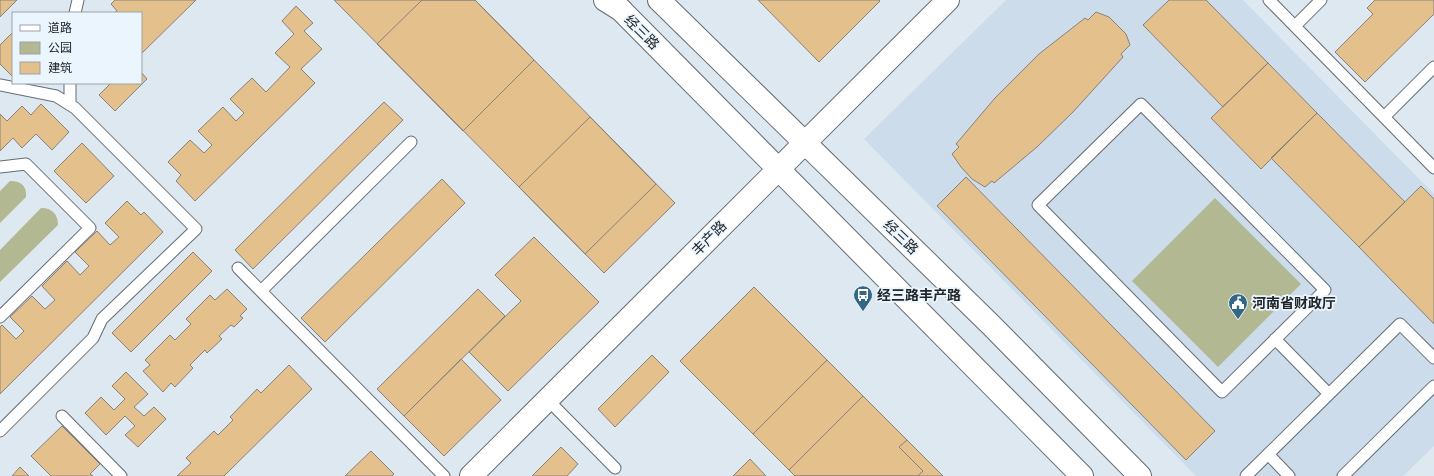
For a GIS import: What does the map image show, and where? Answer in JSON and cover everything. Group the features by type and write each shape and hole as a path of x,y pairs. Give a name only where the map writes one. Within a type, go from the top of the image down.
{"main road":[{"name":"经三路","path":"659,0 990,325 1140,476"},
{"name":"丰产路","path":"471,476 948,0"},
{"name":"经三路","path":"612,3 1082,476"}],"lane":[{"path":"74,12 78,0"},
{"path":"1269,0 1434,168"},
{"path":"1294,26 1321,0"},
{"path":"1384,117 1434,67"},
{"path":"70,84 70,105"},
{"path":"0,85 56,96 75,108 196,229 102,320 94,338 0,431"},
{"path":"1141,104 1324,290 1275,340 1222,392 1038,205 1141,104"},
{"path":"261,291 411,142"},
{"path":"0,167 26,164 90,228 0,317"},
{"path":"238,268 444,476"},
{"path":"1246,476 1400,324 1434,358"},
{"path":"1275,340 1329,394"},
{"path":"1343,476 1434,386"},
{"path":"548,400 616,468"},
{"path":"62,416 121,476"},
{"path":"1268,454 1289,476"}],"shaded area":[{"name":"河南省财政厅","path":"1006,0 1243,0 1434,194 1434,446 1403,476 1196,476 864,139"}],"green space":[{"path":"10,181 20,183 24,187 26,197 0,223 0,191"},
{"path":"1215,198 1301,284 1218,367 1132,281"},
{"path":"41,208 54,212 58,225 0,282 0,250"}],"building":[{"path":"0,0 17,0 0,17"},
{"path":"115,0 196,0 142,53 142,12 116,12 117,11 111,4"},
{"path":"334,0 475,0 675,203 604,273"},
{"path":"422,0 475,0 534,60 463,131 377,44"},
{"path":"758,0 879,0 880,1 819,62"},
{"path":"1169,0 1206,0 1268,63 1223,107 1143,25"},
{"path":"1375,0 1434,0 1434,14 1365,82 1335,52 1373,14 1367,8"},
{"path":"296,6 313,23 304,31 322,49 301,69 315,83 195,201 176,181 181,175 168,162 190,140 204,153 212,145 198,131 223,107 236,121 244,113 230,99 252,78 266,92 290,67 275,53 294,34 282,21"},
{"path":"1096,12 1109,17 1126,34 1130,45 1121,54 1123,57 1073,112 1037,147 994,183 992,181 985,187 972,179 952,154 959,147 956,144 995,98 1039,54 1085,18 1088,20"},
{"path":"12,33 12,76 0,64 0,45"},
{"path":"1268,63 1317,113 1261,169 1211,118"},
{"path":"142,73 147,79 142,84"},
{"path":"110,84 142,84 115,111 99,95"},
{"path":"384,102 403,120 253,269 235,250"},
{"path":"41,104 69,132 52,150 36,134 22,148 13,138 0,151 0,114 7,121 22,106 31,115"},
{"path":"1317,113 1405,202 1359,247 1271,158"},
{"path":"590,117 656,184 585,254 519,187"},
{"path":"82,143 114,176 86,203 54,171"},
{"path":"966,177 1215,431 1186,460 937,206"},
{"path":"442,179 465,203 325,342 301,318"},
{"path":"1421,186 1434,199 1434,324 1359,247"},
{"path":"127,201 141,215 144,212 163,232 0,394 0,327 2,325 16,339 24,331 10,317 32,296 45,309 55,300 42,286 67,261 80,275 89,266 75,252 97,231 110,245 119,237 105,223"},
{"path":"534,237 599,302 508,391 469,352 521,301 495,275"},
{"path":"193,252 212,271 131,352 112,333"},
{"path":"754,287 827,360 753,434 680,361"},
{"path":"754,287 943,476 795,476 680,361"},
{"path":"227,289 247,309 240,316 243,318 234,327 231,325 219,336 222,339 207,353 205,350 190,365 193,368 175,387 171,383 163,392 143,371 150,365 145,360 170,335 175,340 191,324 186,319 210,295 215,300"},
{"path":"478,289 505,316 404,416 377,389"},
{"path":"652,355 669,372 615,427 598,409"},
{"path":"461,359 501,400 444,456 404,416"},
{"path":"289,365 312,389 224,476 177,476 191,463 186,458 214,431 218,435 233,420 230,417 257,389 261,393"},
{"path":"126,372 148,394 134,407 144,416 154,407 166,419 138,447 125,435 135,426 125,416 106,435 85,413 101,397 114,410 125,399 112,386"},
{"path":"863,396 907,440 899,447 923,471 918,476 795,476 789,470"},
{"path":"62,426 100,464 90,474 93,476 51,476 31,456"},
{"path":"561,447 578,464 567,476 532,476"},
{"path":"371,451 394,474 392,476 345,476"},
{"path":"750,459 766,476 733,476"},
{"path":"20,467 29,476 12,476"}],"place":[{"name":"经三路丰产路","path":"863,312"},
{"name":"河南省财政厅","path":"1238,320"}]}
